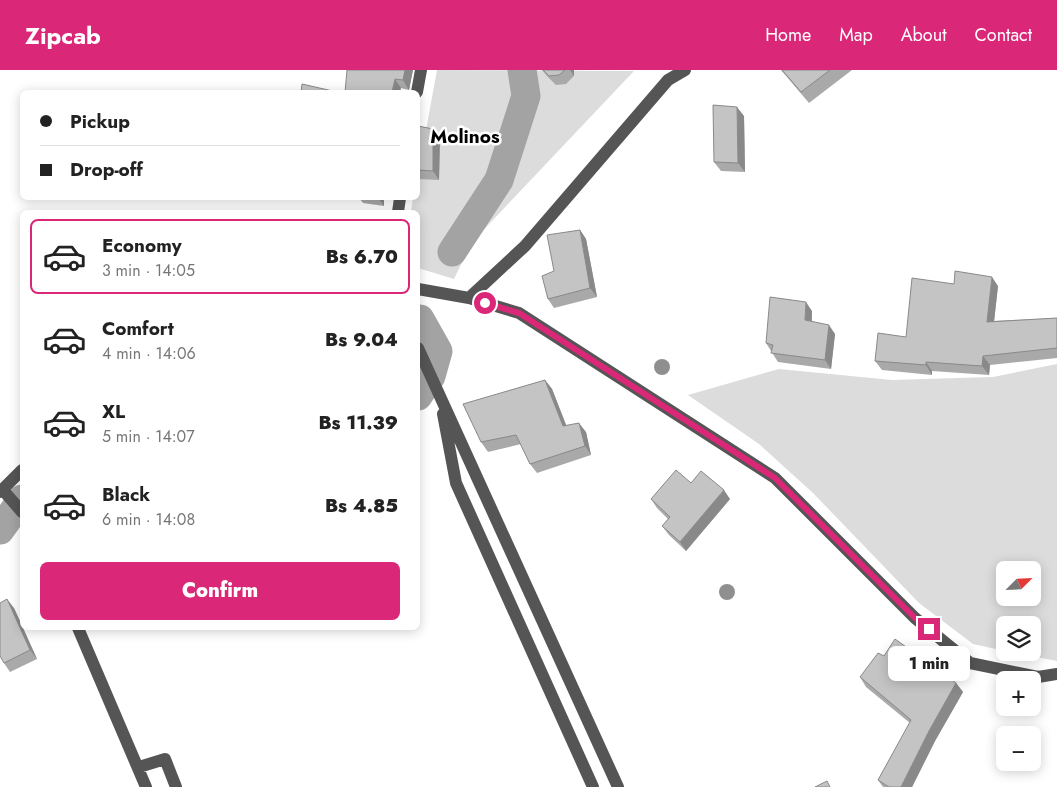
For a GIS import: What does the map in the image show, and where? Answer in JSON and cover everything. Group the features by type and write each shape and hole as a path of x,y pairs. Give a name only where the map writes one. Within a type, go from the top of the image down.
{"street":[{"path":"417,90 421,70"},
{"path":"468,298 525,246 668,75 686,70"},
{"path":"420,289 468,298 519,313 775,478 915,618 970,663 1038,677 1057,674"},
{"path":"420,352 618,787"},
{"path":"438,392 456,483 593,787"},
{"path":"20,472 1,491 20,510"},
{"path":"79,630 146,787"},
{"path":"139,767 165,759 176,787"}],"shaded area":[{"path":"437,70 634,71 472,242 454,279 420,269 420,210 411,210 413,200 420,200 420,163"},
{"path":"1057,364 1057,661 1041,658 1041,616 996,616 996,649 973,644 919,603 813,493 759,444 688,395 779,369 892,380 993,377"}],"building":[{"path":"347,70 405,70 403,80 395,79 392,90 345,90"},
{"path":"543,70 565,70 559,75 549,76"},
{"path":"782,70 830,70 801,92"},
{"path":"302,84 328,90 301,90"},
{"path":"713,105 737,107 738,163 714,162"},
{"path":"420,126 433,129 433,171 420,170"},
{"path":"580,230 590,288 548,299 542,276 554,271 547,235"},
{"path":"955,271 992,277 987,322 1057,318 1057,348 983,356 982,366 926,362 926,365 875,361 878,333 906,337 912,278 954,284"},
{"path":"770,297 806,302 805,320 829,325 825,360 771,353 773,345 766,343"},
{"path":"545,380 563,426 579,423 585,446 530,464 516,435 481,442 463,404"},
{"path":"676,470 691,483 701,471 724,490 680,542 662,526 670,517 651,499"},
{"path":"7,599 30,650 4,663 0,656 0,603"},
{"path":"895,639 956,683 901,787 889,787 878,780 911,720 860,677 878,653 884,656"},
{"path":"827,781 830,787 815,787"}],"waterway":[{"path":"452,252 499,180 526,96 522,70"},
{"path":"420,319 438,351 431,376 420,393"},
{"path":"0,530 20,502"}],"district":[{"name":"Molinos","path":"465,136"}],"route":[{"path":"485,303 519,313 775,478 915,618 929,629"}]}
